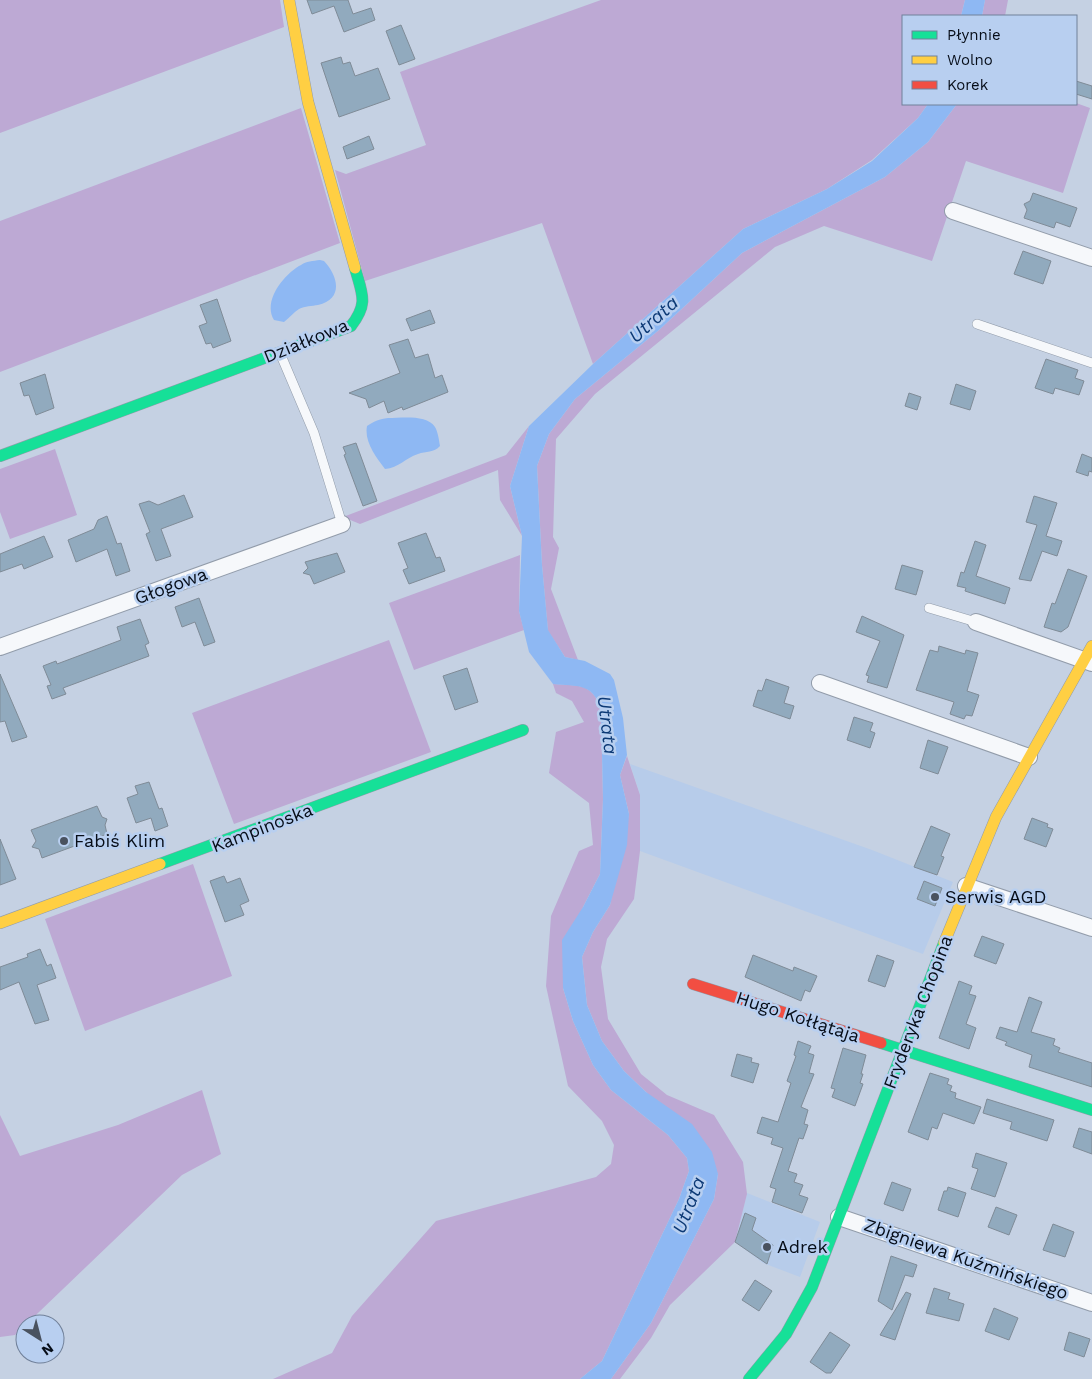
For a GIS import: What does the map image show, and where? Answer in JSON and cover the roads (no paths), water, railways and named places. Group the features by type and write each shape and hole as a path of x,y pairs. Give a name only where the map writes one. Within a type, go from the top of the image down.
{"street":[{"name":"Działkowa","path":"0,456 351,326 357,321 364,298 308,102 289,0"},
{"path":"953,211 1092,258"},
{"name":"Głogowa","path":"0,647 342,524"},
{"path":"976,622 1089,656"},
{"name":"Fryderyka Chopina","path":"749,1379 774,1350 796,1317 812,1287 966,886 996,817 1089,656"},
{"path":"820,684 1029,757"},
{"name":"Kampinoska","path":"0,923 522,730"},
{"path":"966,886 1092,928"},
{"name":"Hugo Kołłątaja","path":"693,984 904,1049 1092,1110"},
{"name":"Zbigniewa Kuźmińskiego","path":"839,1217 1092,1304"}],"lane":[{"path":"978,324 1092,363"},
{"path":"280,352 314,433 342,524"},
{"path":"929,608 976,622"}],"water":[{"path":"965,0 985,0 982,15 961,15"},
{"name":"Utrata","path":"927,105 956,105 928,142 885,177 742,253 659,330 575,399 549,434 537,466 542,565 548,630 565,657 585,661 610,674 614,680 623,718 627,755 620,775 629,814 627,845 610,905 593,932 582,957 587,1005 602,1041 624,1071 646,1092 692,1124 712,1152 718,1174 714,1199 651,1323 611,1379 580,1379 602,1361 679,1199 689,1171 687,1158 668,1135 611,1090 593,1065 573,1021 563,988 562,940 583,907 600,874 603,799 601,708 593,694 583,687 553,684 529,652 519,611 522,536 510,486 529,426 593,364 743,229 827,189 872,161 918,118"},
{"path":"320,260 324,261 329,267 335,280 335,293 332,298 318,305 299,309 284,322 274,320 271,313 271,305 273,296 282,281 288,274 303,264"},
{"path":"388,418 420,418 426,420 435,427 440,446 435,450 413,456 394,467 385,469 369,443 367,426"}],"place":[{"name":"Fabiś Klim","path":"64,841"},
{"name":"Serwis AGD","path":"935,897"},
{"name":"Adrek","path":"767,1247"}]}
